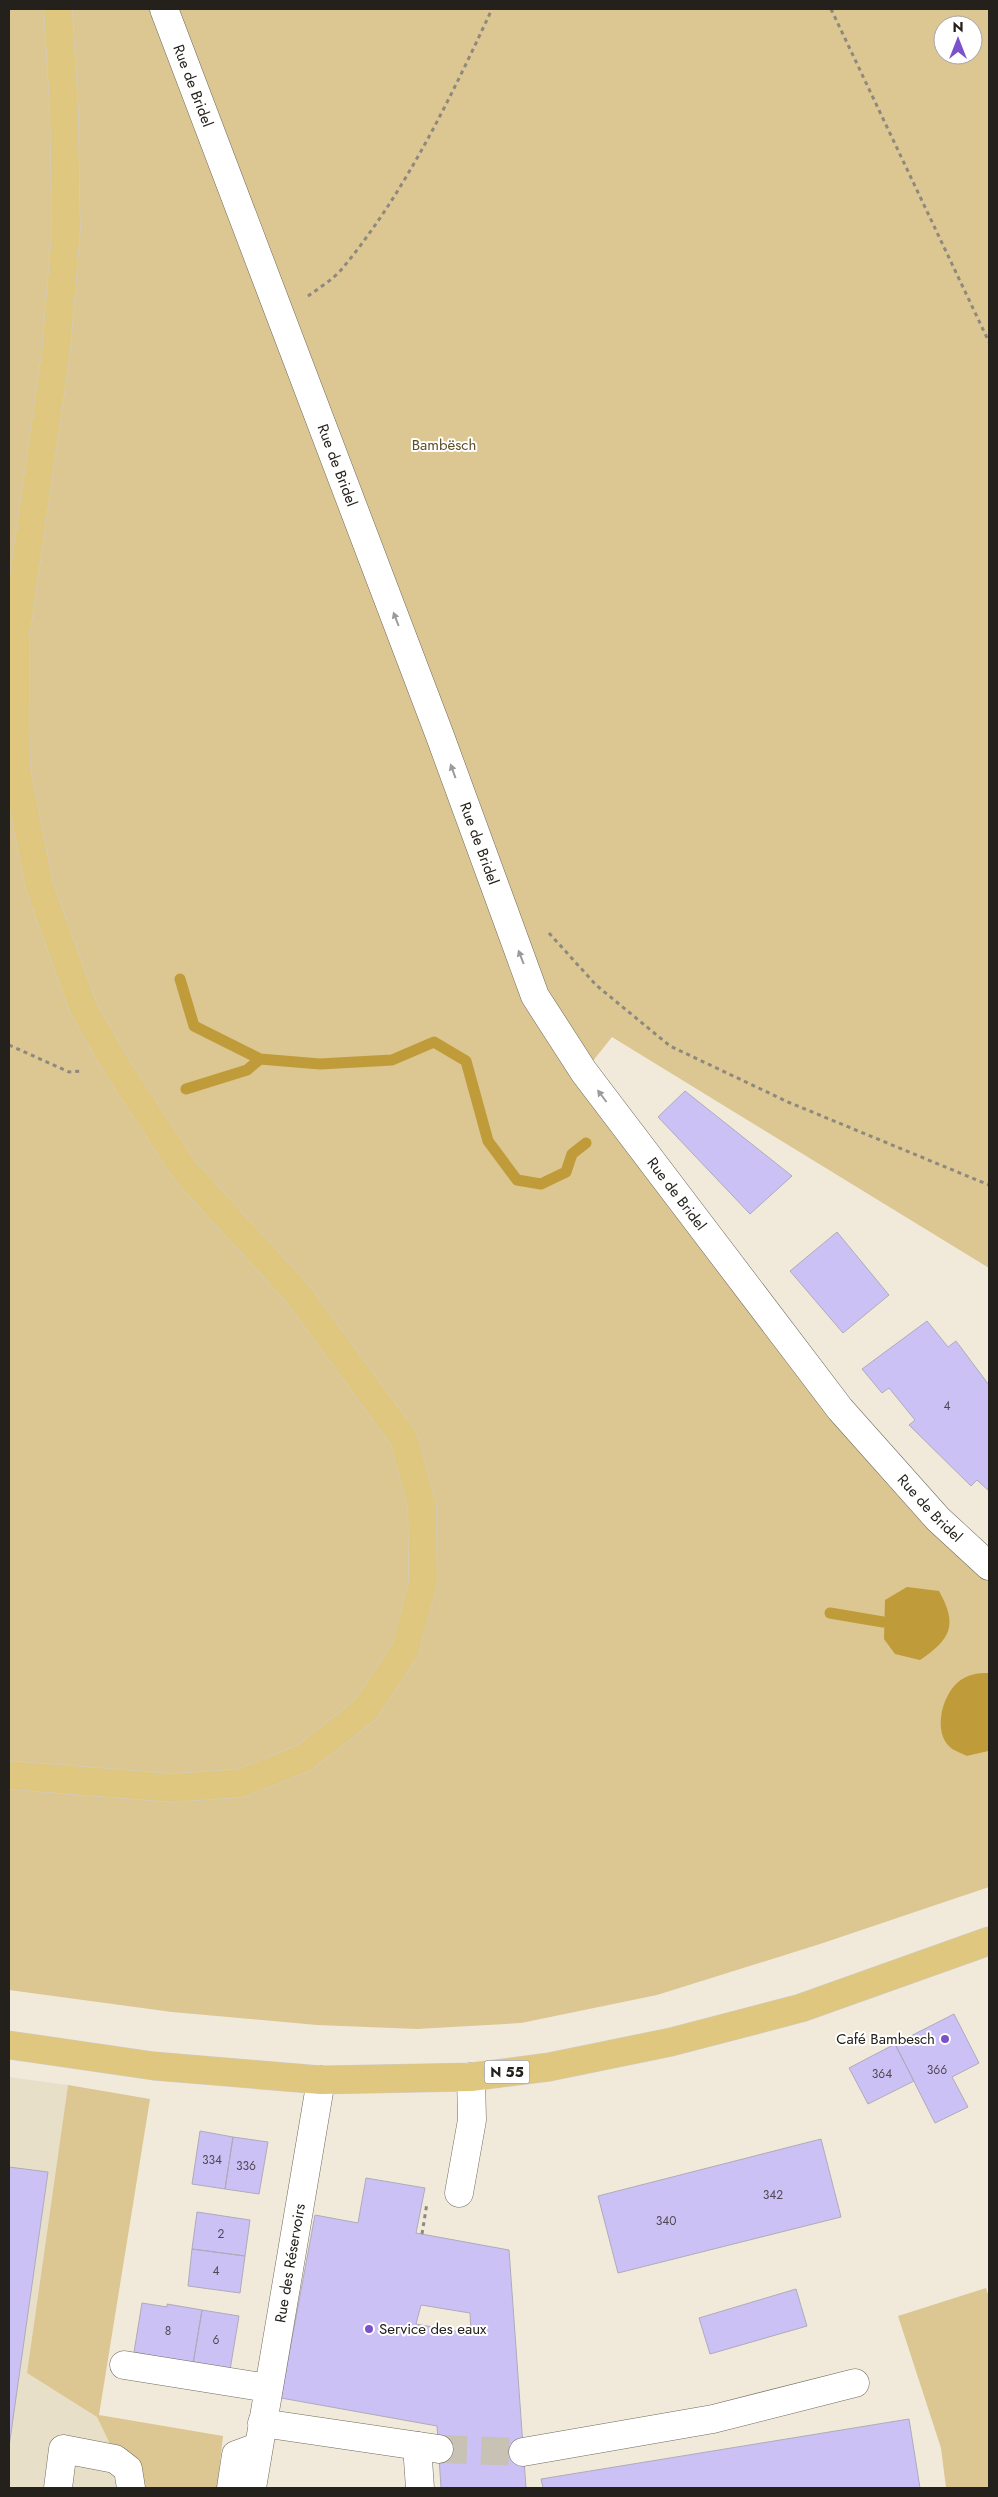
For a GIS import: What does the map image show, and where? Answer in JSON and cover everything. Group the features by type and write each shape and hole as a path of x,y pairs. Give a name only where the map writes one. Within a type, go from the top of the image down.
{"main road":[{"path":"9,1775 173,1788 241,1783 304,1758 366,1709 405,1650 423,1583 422,1506 404,1439 298,1294 186,1172 117,1067 83,1007 39,886 16,768 15,639 56,352 66,231 64,109 58,9"},
{"name":"N 55","path":"9,2045 154,2066 321,2080 471,2077 549,2067 672,2042 801,2008 989,1940"}],"street":[{"name":"Rue de Bridel","path":"164,9 440,736 535,996 584,1072 840,1408 938,1519 989,1566"},
{"path":"459,2193 472,2120 471,2077"},
{"name":"Rue des Réservoirs","path":"252,2488 321,2080"},
{"path":"124,2365 268,2388"},
{"path":"523,2452 713,2419 854,2383"},
{"path":"231,2488 236,2455 260,2435 428,2447 420,2488"},
{"path":"58,2488 63,2449 115,2459 128,2469 131,2488"}],"path":[{"path":"282,316 340,271 396,196 471,55 492,9"},
{"path":"831,9 989,342"},
{"path":"544,928 596,985 670,1046 788,1102 989,1186"},
{"path":"9,1045 69,1072 117,1067"}],"shaded area":[{"path":"907,1587 939,1591 945,1603 950,1622 945,1638 920,1660 895,1654 884,1639 885,1600"},
{"path":"980,1673 989,1673 989,1751 967,1756 952,1748 945,1740 941,1724 944,1705 947,1696 961,1680"},
{"path":"9,2077 68,2085 27,2373 97,2417 131,2488 9,2488"}],"green space":[{"name":"Bambësch","path":"9,9 989,9 989,1268 612,1037 584,1072 989,1576 989,1673 965,1678 951,1690 946,1698 942,1719 942,1732 967,1756 989,1751 989,1887 820,1944 657,1995 521,2023 417,2029 317,2025 172,2012 9,1990"},
{"path":"68,2085 150,2099 99,2415 223,2436 217,2488 131,2488 97,2417 27,2373"},
{"path":"986,2288 989,2297 989,2488 946,2488 941,2448 898,2316"}],"building":[{"path":"685,1091 792,1176 750,1214 658,1117"},
{"path":"837,1232 889,1295 843,1333 790,1271"},
{"path":"927,1321 948,1347 956,1341 989,1385 989,1491 977,1480 971,1486 909,1425 915,1420 889,1388 882,1393 862,1369"},
{"path":"954,2014 979,2063 952,2077 968,2107 935,2123 895,2044"},
{"path":"895,2044 914,2081 868,2104 849,2068"},
{"path":"200,2131 233,2137 225,2189 192,2184"},
{"path":"233,2137 268,2142 259,2194 225,2189"},
{"path":"821,2139 841,2217 618,2273 598,2196"},
{"path":"9,2167 48,2172 9,2447"},
{"name":"Service des eaux","path":"366,2178 425,2188 416,2233 509,2250 526,2488 441,2488 437,2426 281,2398 315,2215 358,2223","holes":["421,2305 470,2313 471,2334 416,2324"]},
{"path":"197,2212 250,2220 245,2256 192,2249"},
{"path":"192,2249 245,2256 240,2293 188,2286"},
{"path":"796,2289 807,2326 710,2354 699,2318"},
{"path":"142,2303 167,2307 167,2304 202,2310 193,2364 134,2352"},
{"path":"202,2310 239,2316 230,2370 193,2364"},
{"path":"909,2419 920,2488 543,2488 541,2479"}],"waterway":[{"path":"180,979 194,1026 260,1059 320,1064 392,1060 434,1042 466,1061 488,1141 517,1180 541,1184 566,1172 572,1154 586,1143"},
{"path":"186,1089 247,1070 260,1059"},
{"path":"830,1613 883,1622"}],"tunnel":[{"path":"439,2449 523,2452"}],"place":[{"name":"Café Bambesch","path":"945,2039"},
{"name":"Service des eaux","path":"369,2329"}]}
